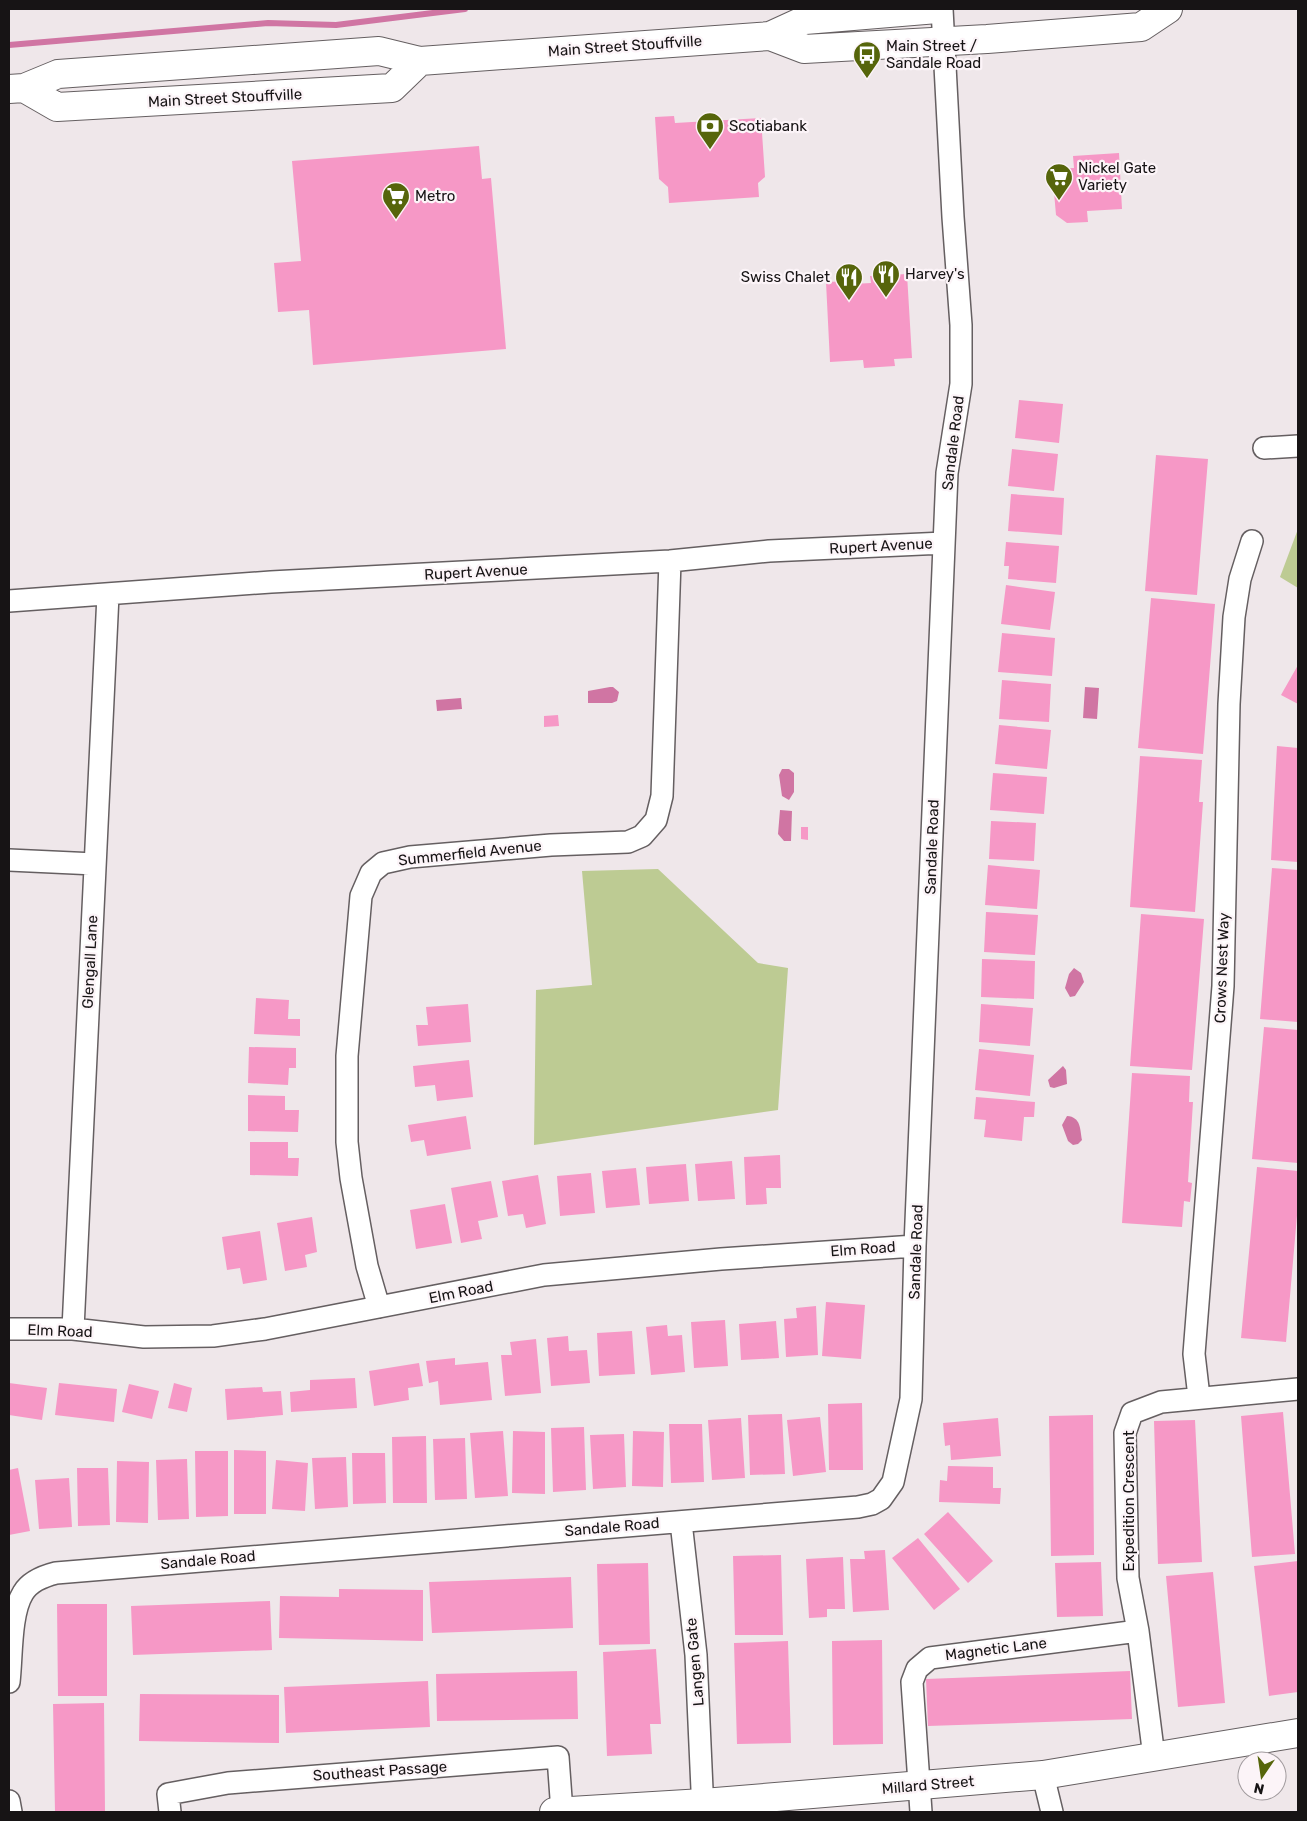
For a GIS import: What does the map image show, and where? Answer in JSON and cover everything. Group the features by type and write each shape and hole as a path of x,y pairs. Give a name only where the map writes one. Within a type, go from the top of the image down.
{"main road":[{"name":"Main Street Stouffville","path":"17,88 58,74 379,51 420,61 770,36 805,20 937,9"},
{"name":"Main Street Stouffville","path":"770,36 804,49 1141,27 1168,9"},
{"name":"Main Street Stouffville","path":"17,88 58,107 392,88 420,61"},
{"name":"Millard Street","path":"554,1812 920,1799 1043,1775 1298,1733"}],"street":[{"name":"Sandale Road","path":"9,1682 14,1624 21,1597 26,1588 36,1581 56,1573 858,1507 872,1504 888,1491 896,1476 911,1400 915,1246 947,472 961,384 961,325 942,9"},
{"path":"1264,448 1298,446"},
{"name":"Crows Nest Way","path":"1199,1397 1194,1354 1223,986 1234,617 1240,579 1252,541"},
{"name":"Rupert Avenue","path":"9,601 271,582 670,562 769,551 944,543"},
{"name":"Summerfield Avenue","path":"379,1307 367,1266 351,1178 347,1142 347,1056 361,896 371,873 383,863 410,857 551,845 628,842 642,836 656,820 662,796 670,562"},
{"name":"Glengall Lane","path":"73,1329 108,595"},
{"path":"9,860 95,864"},
{"name":"Elm Road","path":"9,1329 73,1329 144,1337 213,1336 265,1330 544,1275 721,1259 915,1246"},
{"name":"Expedition Crescent","path":"1154,1758 1138,1631 1128,1578 1126,1433 1132,1413 1161,1402 1298,1389"},
{"name":"Langen Gate","path":"681,1522 696,1655 703,1808"},
{"name":"Magnetic Lane","path":"920,1799 912,1682 917,1669 930,1658 1138,1631"},
{"name":"Southeast Passage","path":"170,1812 168,1794 228,1783 558,1758 562,1812"},
{"path":"1043,1775 1052,1812"},
{"path":"9,1802 11,1812"}],"green space":[{"path":"1298,529 1298,588 1280,577"},
{"path":"658,869 758,963 788,968 778,1110 534,1145 536,990 592,985 582,871"}],"shaded area":[{"path":"610,687 619,692 617,701 612,703 588,703 588,691"},
{"path":"1085,687 1099,688 1097,719 1083,718"},
{"path":"461,698 462,709 437,711 436,700"},
{"path":"782,769 789,769 794,773 794,792 789,800 782,796 779,775"},
{"path":"780,810 792,811 791,841 784,841 778,834"},
{"path":"1074,968 1081,973 1084,982 1075,996 1070,997 1065,988 1069,974"},
{"path":"1063,1066 1066,1070 1067,1084 1054,1088 1050,1087 1048,1080"},
{"path":"1067,1116 1075,1119 1079,1124 1082,1140 1078,1144 1073,1145 1068,1141 1062,1125"}],"building":[{"name":"Scotiabank","path":"674,116 675,123 761,118 765,177 758,183 759,197 669,203 668,187 659,179 655,117"},
{"name":"Metro","path":"479,146 482,179 491,178 506,349 313,365 309,310 278,312 274,263 301,261 292,161"},
{"path":"1119,153 1122,209 1087,211 1088,222 1067,223 1056,215 1052,169 1074,168 1073,156"},
{"path":"907,274 912,358 894,359 895,366 864,368 863,360 830,362 826,282 852,281 852,284 871,283 870,276"},
{"path":"1019,400 1063,404 1059,443 1015,438"},
{"path":"1012,449 1058,454 1054,491 1008,486"},
{"path":"1156,455 1208,459 1197,595 1145,591"},
{"path":"1011,494 1064,498 1062,535 1008,531"},
{"path":"1006,542 1059,546 1056,583 1008,579 1009,566 1004,566"},
{"path":"1006,585 1055,592 1050,630 1001,624"},
{"path":"1151,598 1215,604 1203,754 1138,748"},
{"path":"1002,633 1055,638 1052,676 998,672"},
{"path":"1298,665 1298,704 1281,695"},
{"path":"1002,680 1051,684 1049,722 999,719"},
{"path":"558,715 559,726 544,727 544,716"},
{"path":"999,725 1051,730 1047,769 995,764"},
{"path":"1277,746 1298,748 1298,862 1271,860"},
{"path":"1140,756 1202,760 1199,802 1203,802 1195,912 1130,907"},
{"path":"993,773 1047,777 1044,814 990,810"},
{"path":"991,821 1036,823 1034,861 989,859"},
{"path":"801,827 808,827 808,840 801,839"},
{"path":"988,865 1040,870 1037,909 985,905"},
{"path":"1272,868 1298,870 1298,1022 1260,1019"},
{"path":"986,912 1038,915 1035,955 984,952"},
{"path":"1141,914 1204,919 1192,1070 1130,1066"},
{"path":"982,959 1035,961 1034,999 981,997"},
{"path":"256,998 289,1000 288,1019 300,1019 300,1036 254,1034"},
{"path":"468,1004 471,1042 418,1046 416,1025 428,1025 426,1007"},
{"path":"981,1004 1033,1008 1030,1046 979,1042"},
{"path":"1264,1027 1298,1030 1298,1163 1252,1159"},
{"path":"249,1047 296,1048 296,1068 289,1068 288,1085 248,1083"},
{"path":"979,1049 1034,1055 1030,1096 975,1090"},
{"path":"469,1060 473,1097 437,1101 435,1085 415,1087 413,1066"},
{"path":"1132,1073 1190,1076 1189,1102 1193,1102 1188,1182 1192,1183 1190,1202 1184,1201 1182,1227 1122,1223"},
{"path":"248,1095 285,1096 285,1110 299,1110 298,1132 248,1131"},
{"path":"976,1097 1035,1102 1034,1117 1024,1117 1022,1141 984,1137 986,1120 974,1119"},
{"path":"466,1116 471,1149 427,1156 424,1140 411,1142 408,1125"},
{"path":"250,1142 288,1142 288,1158 299,1158 298,1176 250,1175"},
{"path":"780,1155 781,1188 766,1188 767,1204 746,1205 744,1157"},
{"path":"732,1161 735,1199 698,1201 695,1164"},
{"path":"686,1164 689,1201 649,1204 646,1167"},
{"path":"1257,1167 1298,1171 1298,1204 1286,1342 1241,1338"},
{"path":"636,1168 640,1205 606,1208 602,1171"},
{"path":"591,1173 595,1213 560,1216 557,1176"},
{"path":"538,1175 546,1224 526,1228 523,1214 508,1216 502,1181"},
{"path":"491,1181 498,1217 478,1221 482,1239 461,1243 451,1188"},
{"path":"445,1204 452,1243 416,1249 410,1210"},
{"path":"312,1217 317,1252 305,1255 307,1267 285,1271 277,1223"},
{"path":"260,1231 267,1280 243,1284 240,1268 227,1270 222,1237"},
{"path":"826,1302 865,1305 861,1359 822,1356"},
{"path":"816,1306 818,1355 786,1357 784,1319 797,1318 796,1308"},
{"path":"725,1320 728,1366 694,1368 691,1322"},
{"path":"776,1321 779,1358 741,1360 739,1324"},
{"path":"667,1325 668,1336 682,1335 685,1372 651,1375 646,1327"},
{"path":"632,1331 635,1374 599,1376 597,1333"},
{"path":"568,1336 569,1351 587,1350 590,1383 551,1386 547,1338"},
{"path":"536,1339 541,1393 505,1396 501,1355 512,1355 510,1342"},
{"path":"455,1358 455,1365 488,1362 492,1400 440,1405 438,1381 429,1383 426,1361"},
{"path":"419,1363 423,1386 408,1388 409,1400 374,1406 369,1371"},
{"path":"355,1378 357,1408 291,1412 290,1392 310,1390 310,1380"},
{"path":"9,1383 47,1388 42,1420 9,1415"},
{"path":"59,1383 117,1389 114,1422 55,1415"},
{"path":"174,1383 192,1388 187,1412 168,1408"},
{"path":"129,1384 159,1391 152,1419 122,1412"},
{"path":"262,1387 263,1392 281,1391 283,1415 227,1420 225,1389"},
{"path":"862,1403 863,1470 829,1470 828,1404"},
{"path":"1283,1412 1295,1554 1252,1557 1241,1416"},
{"path":"782,1414 785,1474 750,1475 748,1415"},
{"path":"1093,1415 1094,1555 1051,1556 1049,1416"},
{"path":"820,1417 826,1472 793,1476 787,1420"},
{"path":"741,1418 745,1478 712,1480 708,1420"},
{"path":"998,1418 1001,1456 951,1460 950,1445 945,1446 943,1423"},
{"path":"1195,1420 1202,1562 1158,1564 1154,1421"},
{"path":"669,1424 702,1424 704,1482 671,1483"},
{"path":"584,1427 586,1490 553,1492 551,1428"},
{"path":"503,1431 508,1496 475,1498 470,1433"},
{"path":"513,1431 545,1432 545,1494 512,1493"},
{"path":"633,1431 664,1432 663,1487 632,1486"},
{"path":"624,1434 626,1487 593,1489 590,1435"},
{"path":"426,1436 427,1503 393,1503 392,1437"},
{"path":"465,1438 467,1499 435,1500 433,1439"},
{"path":"234,1450 266,1451 266,1514 234,1514"},
{"path":"195,1451 228,1451 228,1516 196,1517"},
{"path":"352,1453 385,1453 386,1503 353,1504"},
{"path":"346,1457 348,1507 315,1509 312,1458"},
{"path":"187,1459 189,1519 158,1520 156,1460"},
{"path":"276,1460 308,1463 305,1511 272,1509"},
{"path":"117,1461 149,1462 148,1523 116,1522"},
{"path":"948,1466 993,1467 993,1488 1001,1488 1000,1504 939,1502 940,1480 947,1481"},
{"path":"18,1468 30,1531 9,1535 9,1470"},
{"path":"77,1468 108,1468 110,1525 78,1526"},
{"path":"69,1478 72,1527 39,1529 35,1480"},
{"path":"948,1512 993,1561 968,1583 924,1534"},
{"path":"918,1538 960,1589 934,1610 892,1558"},
{"path":"885,1550 889,1610 853,1612 850,1559 865,1559 864,1551"},
{"path":"781,1555 783,1635 735,1635 733,1556"},
{"path":"843,1557 845,1609 827,1609 827,1617 809,1618 806,1559"},
{"path":"1298,1561 1298,1692 1269,1696 1254,1566"},
{"path":"1101,1562 1103,1616 1057,1617 1055,1563"},
{"path":"648,1563 650,1644 599,1645 597,1564"},
{"path":"1213,1572 1225,1703 1178,1707 1166,1576"},
{"path":"571,1577 573,1628 432,1633 429,1582"},
{"path":"339,1589 423,1590 423,1641 279,1638 280,1596 339,1597"},
{"path":"270,1601 272,1650 133,1655 131,1606"},
{"path":"57,1604 107,1604 107,1696 58,1696"},
{"path":"882,1640 883,1744 833,1745 832,1641"},
{"path":"788,1641 791,1743 737,1744 734,1643"},
{"path":"656,1649 661,1724 650,1724 652,1754 607,1756 603,1652"},
{"path":"577,1671 578,1719 437,1721 436,1674"},
{"path":"1130,1671 1132,1719 928,1726 926,1679"},
{"path":"428,1681 430,1727 286,1733 284,1687"},
{"path":"140,1694 279,1695 279,1743 139,1741"},
{"path":"104,1703 105,1812 55,1812 53,1704"}],"waterway":[{"path":"9,45 268,23 336,25 465,9"}],"place":[{"name":"Main Street / Sandale Road","path":"867,79"},
{"name":"Scotiabank","path":"710,150"},
{"name":"Nickel Gate Variety","path":"1059,201"},
{"name":"Metro","path":"396,220"},
{"name":"Harvey's","path":"886,298"},
{"name":"Swiss Chalet","path":"849,301"}]}
